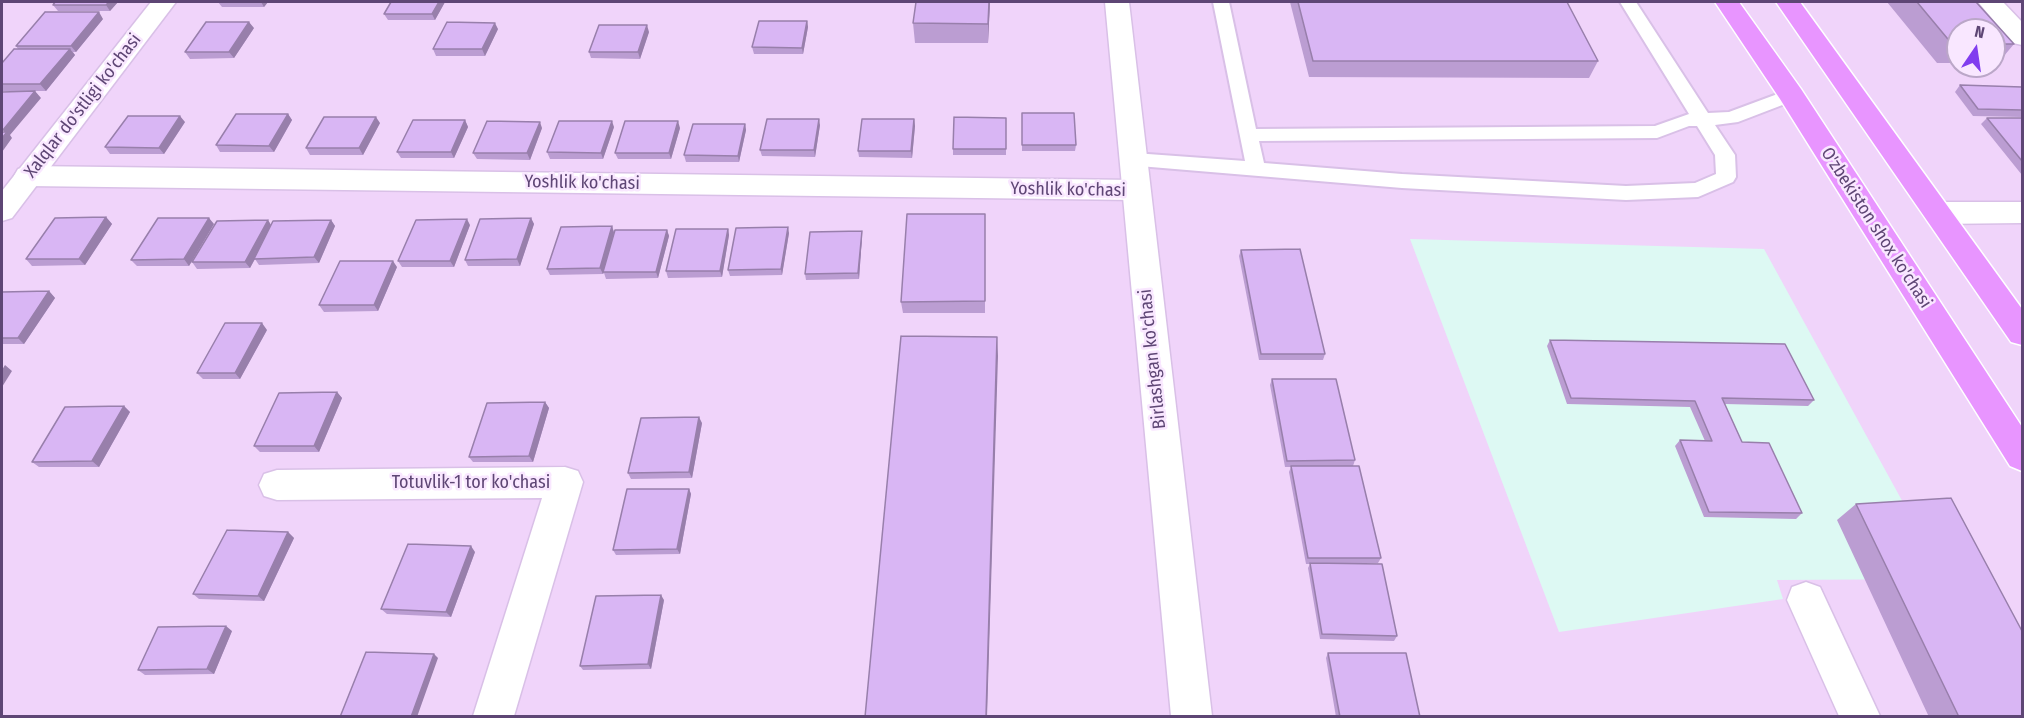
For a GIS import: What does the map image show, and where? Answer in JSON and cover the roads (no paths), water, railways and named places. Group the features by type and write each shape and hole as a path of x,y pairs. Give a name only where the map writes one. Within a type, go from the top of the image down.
{"main road":[{"name":"O'zbekiston shox ko'chasi","path":"1727,2 1791,95 2022,456"},
{"path":"1788,2 2022,333"}],"street":[{"name":"Xalqlar do'stligi ko'chasi","path":"2,211 164,2"},
{"name":"Birlashgan ko'chasi","path":"1117,2 1192,717"},
{"path":"1990,2 2022,37"},
{"name":"Yoshlik ko'chasi","path":"28,176 1134,176"},
{"path":"1937,213 2022,213"},
{"name":"Totuvlik-1 tor ko'chasi","path":"278,485 565,482 494,717"},
{"path":"1806,600 1860,717"}],"lane":[{"path":"1221,2 1256,169"},
{"path":"1134,176 1256,169 1402,181 1626,193 1698,190 1726,177 1725,155 1628,2"},
{"path":"1248,135 1657,132 1687,120 1731,118 1791,95"}]}
